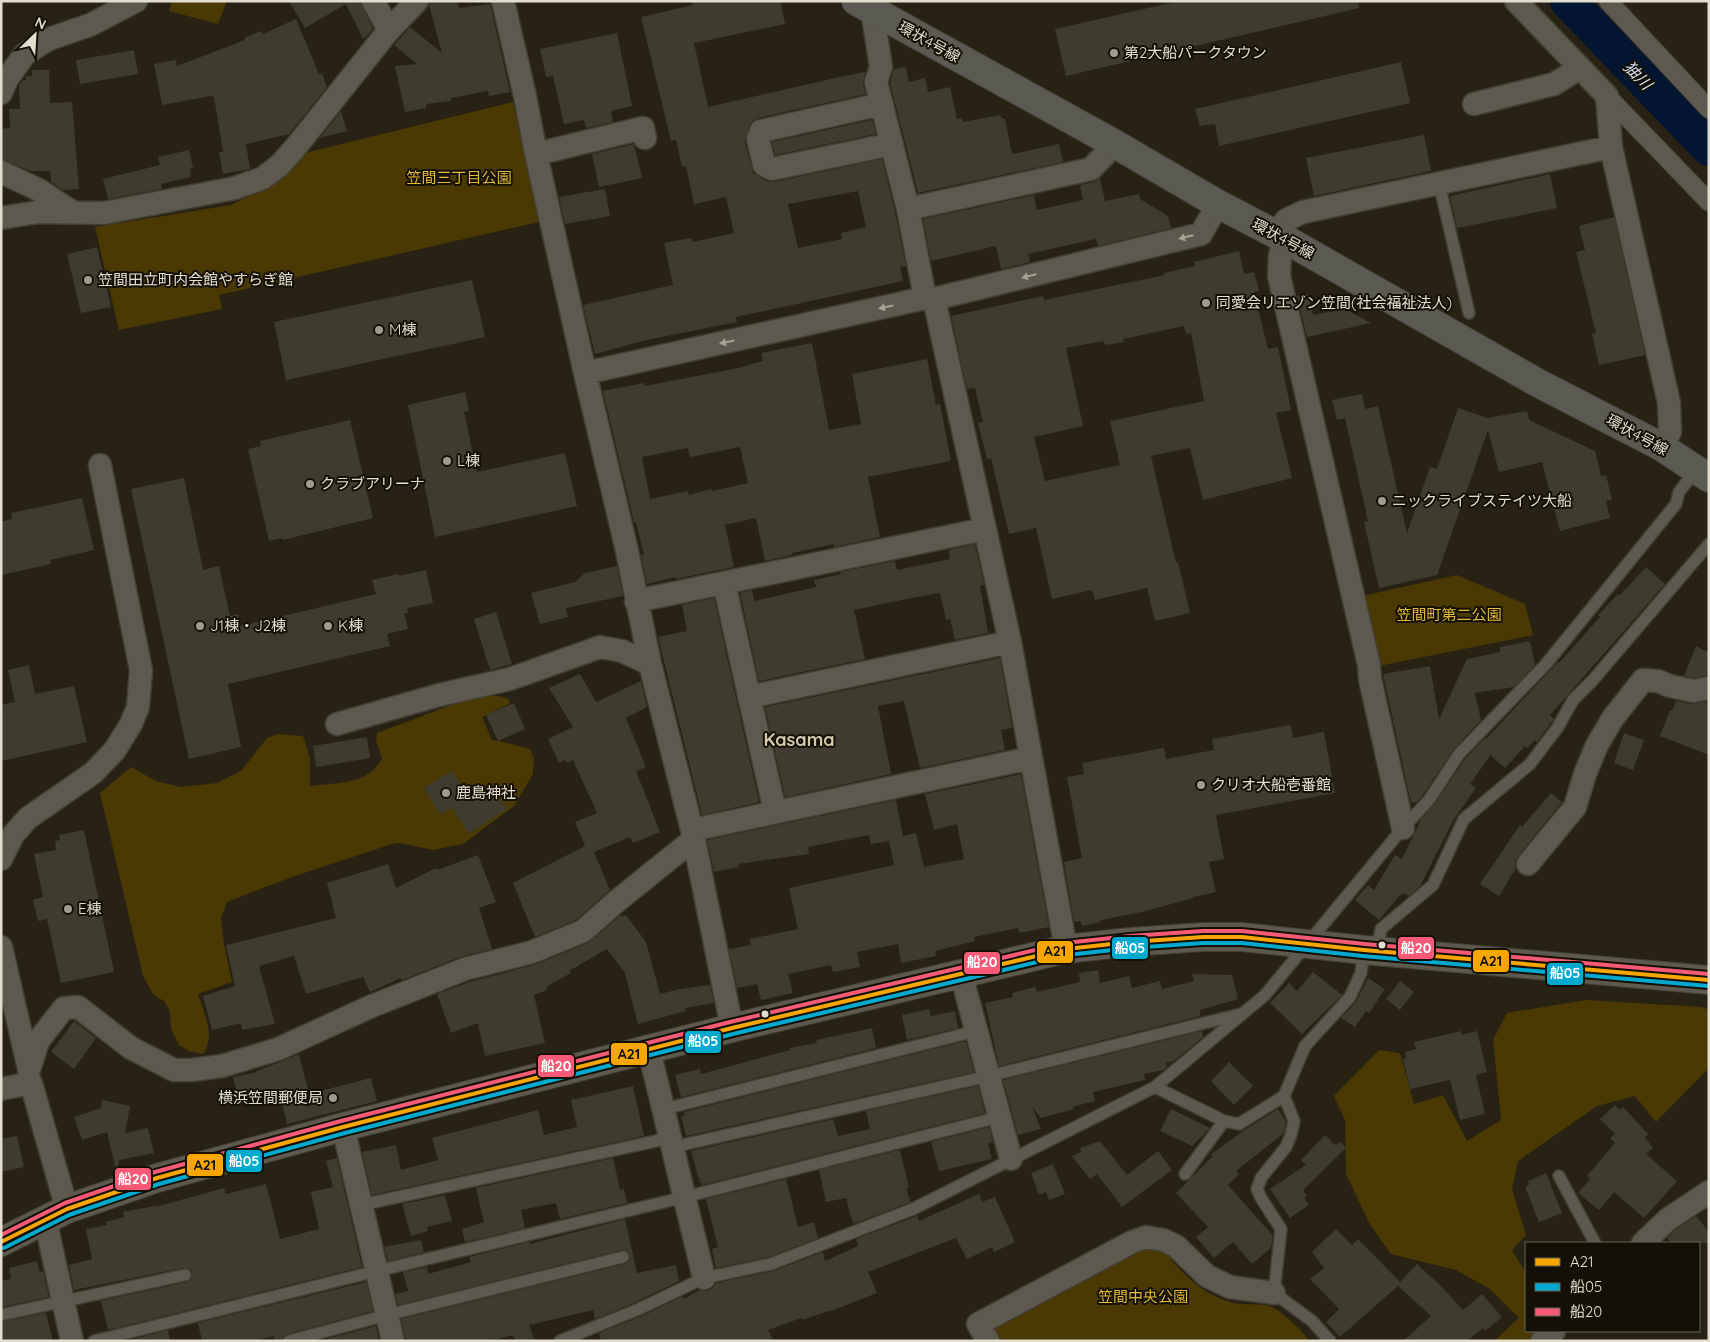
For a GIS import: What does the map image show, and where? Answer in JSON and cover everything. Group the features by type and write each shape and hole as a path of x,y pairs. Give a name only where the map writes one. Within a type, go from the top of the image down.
{"main road":[{"name":"環状4号線","path":"864,6 1115,144 1218,204 1281,237 1538,383 1660,446 1702,474"},
{"path":"1,1242 56,1214 157,1178 342,1127 732,1028 1066,949 1203,937 1242,937 1371,951 1709,980"}],"street":[{"path":"1,93 7,79 25,54 49,39 90,25 136,1"},
{"path":"374,1 390,30"},
{"path":"1,218 38,212 104,213 235,188 263,178 295,148 340,89 417,1"},
{"path":"503,1 585,373 627,551 650,664 693,834 732,1028"},
{"path":"1516,1 1709,202"},
{"path":"1608,1 1709,109"},
{"path":"864,6 881,67 876,82 985,529 1010,642 1066,949"},
{"path":"1474,104 1554,84 1580,68"},
{"path":"1607,96 1611,147 1669,403 1670,432 1660,446"},
{"path":"882,104 761,131 758,139 764,165 772,169 892,144"},
{"path":"536,154 643,128 646,138"},
{"path":"908,209 1091,169 1115,144"},
{"path":"1403,828 1370,679 1369,666 1278,276 1281,237 1286,220 1303,212 1611,147"},
{"path":"1,172 39,190 72,212"},
{"path":"585,373 929,299 1201,234 1218,204"},
{"path":"1,859 13,835 28,818 93,773 115,750 131,724 138,707 141,670 100,465"},
{"path":"636,601 985,529"},
{"path":"724,583 775,812"},
{"path":"749,697 1010,642"},
{"path":"337,724 439,695 510,678 600,647 622,651 650,664"},
{"path":"1528,864 1574,807 1597,745 1613,718 1644,680 1658,681 1693,692 1709,688"},
{"path":"30,1077 38,1041 64,1008 78,1007 131,1048 174,1070 222,1066 278,1049 372,1006 465,969 532,952 583,931 693,834 775,812 1031,758"},
{"path":"1,947 30,1077 56,1214 63,1301 72,1341"},
{"path":"961,974 1011,1159"},
{"path":"648,1050 704,1278"},
{"path":"1,1089 30,1077"},
{"path":"342,1127 393,1341"},
{"path":"1644,1242 1667,1220 1709,1192"},
{"path":"988,1341 978,1324 1132,1242 1146,1237 1163,1240 1176,1246 1207,1276 1230,1287 1274,1293"},
{"path":"1542,1341 1553,1332"}],"lane":[{"path":"1439,183 1469,313"},
{"path":"560,1341 638,1309 704,1278 771,1264 913,1209 1155,1087 1265,995 1403,828 1429,800 1459,754 1546,664 1676,504 1680,492 1702,474"},
{"path":"1155,1087 1224,1121 1239,1124 1284,1096 1305,1046 1350,997 1381,929 1433,885 1464,818 1530,764 1558,727 1573,700 1593,680 1709,544"},
{"path":"361,1205 988,1076 1244,1013"},
{"path":"664,1109 976,1031"},
{"path":"1284,1096 1294,1121 1291,1135 1286,1147 1261,1178 1257,1189 1260,1198 1281,1229 1274,1293 1312,1321 1330,1341"},
{"path":"94,1341 685,1198 999,1116"},
{"path":"1185,1174 1224,1121"},
{"path":"1559,1176 1595,1242"},
{"path":"289,1341 387,1314 623,1256"},
{"path":"1,1316 185,1275"}],"green space":[{"path":"172,1 227,1 218,24 169,11"},
{"name":"笠間三丁目公園","path":"513,102 539,222 219,295 222,309 119,330 95,227 231,205 277,181 305,153"},
{"name":"笠間町第二公園","path":"1457,575 1525,604 1533,635 1379,666 1362,596"},
{"path":"487,694 509,699 509,704 482,717 492,740 530,749 534,759 533,774 514,806 463,844 433,850 400,843 392,844 292,877 227,902 221,918 232,982 198,994 206,1016 209,1032 209,1040 203,1054 189,1051 179,1045 171,1029 170,1012 165,1002 153,994 143,976 100,793 131,767 156,781 181,787 217,783 241,771 267,738 278,734 303,736 310,758 310,786 351,781 369,774 382,758 376,741 377,733 475,696"},
{"path":"1586,1000 1702,1007 1709,1010 1709,1068 1656,1122 1635,1096 1597,1106 1518,1161 1512,1189 1526,1235 1512,1250 1525,1271 1525,1332 1534,1332 1528,1341 1494,1341 1519,1318 1490,1289 1456,1270 1391,1254 1369,1223 1346,1174 1345,1120 1334,1096 1379,1050 1400,1053 1414,1104 1443,1095 1467,1141 1501,1120 1493,1040 1507,1013"},
{"name":"笠間中央公園","path":"1156,1247 1176,1252 1171,1260 1203,1289 1232,1303 1270,1306 1289,1320 1310,1341 992,1341 993,1328 1139,1249"}],"building":[{"path":"289,1 360,1 373,29 363,39 346,4 305,28"},
{"path":"430,1 457,1 459,8 490,4 510,92 489,96 488,91 451,98 451,101 426,104 426,108 405,112 395,66 417,64 394,45 410,27 442,53 429,5"},
{"path":"692,1 780,1 785,24 694,43 708,107 865,72 863,85 866,94 758,118 752,121 749,126 745,142 753,173 766,181 774,182 882,159 906,266 900,267 903,281 736,317 737,322 647,340 595,354 583,305 673,285 664,243 691,238 692,242 734,233 726,197 694,204 686,166 682,167 676,140 671,141 641,17 693,5","holes":["858,191 866,227 841,233 842,239 798,248 788,204"]},
{"name":"第2大船パークタウン","path":"1179,1 1358,1 1359,8 1066,76 1055,29"},
{"path":"296,19 319,74 322,73 327,87 289,134 246,144 250,169 223,174 219,152 223,152 214,97 162,105 154,64 176,60 177,66 245,40 244,38 261,31 263,34"},
{"path":"617,33 632,106 611,111 613,122 586,128 584,120 564,124 553,76 546,77 540,49"},
{"path":"134,50 138,74 80,84 76,60"},
{"path":"1401,62 1410,103 1219,146 1215,124 1200,126 1195,109"},
{"path":"906,67 909,82 925,78 928,92 950,87 957,119 962,118 963,122 1000,115 1002,119 1005,119 1012,154 1059,144 1063,162 918,193 890,83 894,69"},
{"path":"32,70 49,70 50,103 72,102 79,189 63,190 51,182 50,171 30,171 1,159 1,129 10,128 9,109 20,109 19,85 23,80 26,80 26,76 32,76"},
{"path":"341,111 347,131 320,138"},
{"path":"872,120 876,134 775,155 772,142"},
{"path":"1424,135 1431,171 1314,196 1306,158"},
{"path":"634,144 642,178 599,187 592,154"},
{"path":"189,150 193,168 190,169 191,177 161,184 162,189 108,199 103,179 160,165 158,157"},
{"path":"1550,174 1557,208 1457,228 1450,196"},
{"path":"1100,178 1105,201 1139,194 1140,199 1168,216 1171,228 1098,246 1096,239 1028,254 1030,262 1001,269 996,246 931,261 923,219 1034,195 1037,210 1083,200 1080,185 1094,182"},
{"path":"605,189 610,216 565,224 559,197"},
{"path":"1614,217 1645,355 1599,365 1592,334 1596,333 1576,252 1585,250 1579,226"},
{"path":"97,247 111,307 81,313 67,254"},
{"path":"1239,251 1244,274 1254,272 1259,291 1254,292 1268,349 1278,347 1291,410 1276,413 1292,478 1203,500 1190,448 1151,456 1176,563 1178,562 1190,613 1155,621 1147,588 1095,600 1092,590 1052,599 1036,528 1009,534 991,458 987,459 978,423 983,422 975,388 967,389 951,316 1043,296 1044,300 1165,275 1164,273 1195,266 1194,262","holes":["1184,326 1186,334 1191,333 1204,401 1110,421 1120,465 1045,481 1034,437 1083,426 1066,348 1103,341 1106,345 1124,342 1123,339"]},
{"name":"M棟","path":"472,280 485,337 286,380 274,322"},
{"path":"1308,294 1313,315 1345,309 1371,323 1307,337 1297,296"},
{"path":"812,343 829,430 861,424 852,374 927,359 936,405 940,404 951,461 868,477 880,537 834,547 834,544 765,561 756,518 725,525 734,567 676,579 675,577 647,584 641,555 644,555 636,522 634,522 603,391 644,383 645,386 738,368 763,361 761,353","holes":["740,447 748,483 689,495 688,491 650,499 642,457 688,448 690,457"]},
{"name":"L棟","path":"465,392 469,411 464,412 477,472 565,453 577,506 435,537 408,405"},
{"name":"ニックライブステイツ大船","path":"1362,394 1365,409 1378,406 1407,533 1430,467 1437,469 1458,408 1487,418 1527,411 1529,420 1595,451 1601,476 1606,475 1612,500 1606,501 1610,518 1560,531 1542,462 1499,472 1488,430 1437,575 1379,588 1364,522 1368,521 1345,418 1337,420 1332,400"},
{"name":"クラブアリーナ","path":"350,420 373,518 283,540 282,538 269,541 248,449 261,446 260,441"},
{"path":"184,478 203,570 219,566 230,616 238,614 240,626 376,594 372,580 426,570 433,603 407,608 408,613 404,613 408,629 387,634 390,646 228,684 241,747 189,759 131,489"},
{"path":"82,498 94,550 50,560 51,564 1,575 1,522 12,519 11,513"},
{"path":"975,544 984,585 980,586 988,633 955,640 950,619 946,620 940,593 906,599 854,610 865,659 759,681 740,593 752,590 754,601 816,587 814,580 841,574 840,572 895,561 897,570 950,559 949,550"},
{"path":"617,566 623,596 566,608 568,617 540,624 531,593 575,582 585,573"},
{"path":"1646,567 1665,584 1550,715 1554,719 1537,742 1535,740 1527,748 1525,746 1505,768 1489,754 1490,756 1470,784 1476,788 1454,819 1420,886 1409,896 1404,893 1403,895 1401,894 1379,920 1355,900 1368,885 1374,890 1395,855 1402,859 1422,818 1435,804 1465,759 1559,663 1600,617 1598,615"},
{"path":"714,598 759,802 702,815 658,637 687,631 682,605"},
{"path":"496,612 512,664 490,670 474,619"},
{"path":"1530,641 1535,665 1514,687 1475,693 1481,720 1453,750 1423,795 1417,802 1411,803 1383,674 1430,666 1439,719 1467,659 1500,652 1500,647"},
{"path":"1696,646 1709,653 1709,675 1693,678 1684,676"},
{"path":"1000,658 1012,728 1001,730 1005,750 920,768 904,701 878,706 891,774 785,797 765,707"},
{"path":"29,665 35,694 74,686 87,742 1,761 1,705 15,702 8,670"},
{"path":"580,674 596,702 641,681 647,707 626,718 646,767 636,771 660,832 633,843 630,837 594,852 610,890 576,920 535,937 513,883 585,846 575,822 597,813 573,760 567,763 565,760 559,763 548,739 573,727 549,688"},
{"path":"1676,701 1691,704 1709,701 1709,755 1660,736 1670,710 1672,711"},
{"path":"514,703 525,729 498,741 486,715"},
{"path":"1291,725 1293,738 1324,732 1335,793 1216,815 1224,859 1209,862 1216,892 1146,911 1101,920 1101,922 1082,926 1080,921 1074,922 1064,862 1082,858 1067,777 1084,774 1082,763 1164,748 1166,759 1214,750 1212,739"},
{"path":"1624,733 1644,740 1633,770 1614,763"},
{"path":"367,737 370,758 316,767 313,746"},
{"path":"452,771 470,801 476,797 477,799 493,788 507,809 469,834 452,808 440,815 424,788"},
{"path":"1021,774 1049,927 1019,933 1018,928 974,937 975,941 935,951 936,956 901,963 898,944 857,952 860,967 833,972 831,965 788,974 793,993 761,1000 757,984 737,988 729,949 751,945 750,939 798,929 789,888 894,865 889,841 871,844 869,835 808,847 809,854 738,864 739,867 714,872 707,840 896,800 903,836 916,833 924,867 964,859 957,824 934,830 925,794"},
{"path":"1551,793 1562,802 1518,856 1515,861 1516,868 1499,896 1480,884 1520,825 1522,827"},
{"name":"E棟","path":"84,830 114,972 61,983 47,919 38,921 33,900 43,897 34,854 56,850 55,841 60,840 59,835"},
{"path":"478,855 496,902 479,908 492,949 460,957 402,980 401,978 370,992 363,977 306,994 294,956 259,966 275,1024 242,1030 241,1023 212,1030 203,996 235,986 226,945 336,918 327,883 388,864 396,888 436,868 437,870"},
{"path":"621,915 622,917 626,915 646,942 660,994 710,985 714,1003 685,1008 686,1011 638,1024 625,973 607,949 569,971 571,973 546,987 547,990 534,995 545,1043 485,1056 478,1023 451,1033 437,994 469,982 537,964 588,943"},
{"path":"1098,970 1100,983 1129,976 1132,988 1160,981 1162,989 1194,981 1192,974 1232,975 1238,999 1200,1010 1200,1016 999,1066 985,1003 1013,997 1012,993 1035,987 1037,992 1080,982 1079,973"},
{"path":"1313,972 1342,995 1302,1034 1270,1003 1289,983 1297,991"},
{"path":"1368,978 1385,989 1369,1013 1366,1011 1355,1027 1341,1018 1356,1002"},
{"path":"1400,981 1414,992 1400,1010 1386,999"},
{"path":"929,1009 931,1016 955,1011 958,1028 907,1040 902,1015"},
{"path":"74,1021 96,1038 74,1069 51,1052"},
{"path":"872,1028 876,1048 681,1097 675,1075 700,1069 701,1074 790,1050 790,1048 817,1043 816,1040"},
{"path":"1202,1031 1203,1037 1174,1061 1166,1063 1167,1067 1163,1070 1144,1074 1145,1080 1093,1092 1095,1101 1041,1118 1032,1107 1041,1129 1018,1135 1003,1080"},
{"path":"1461,1031 1461,1035 1477,1031 1487,1072 1476,1075 1485,1114 1460,1120 1450,1080 1410,1089 1403,1059 1406,1058 1405,1052 1416,1049 1414,1042"},
{"path":"966,1042 974,1072 686,1136 681,1116 685,1115 684,1112"},
{"path":"299,1054 309,1094 371,1078 377,1101 287,1124 279,1091 239,1101 233,1077 253,1073"},
{"path":"1229,1062 1253,1086 1234,1105 1211,1081"},
{"path":"633,1086 644,1136 372,1195 362,1152 396,1145 401,1170 438,1160 432,1138 538,1110 544,1135 577,1127 571,1100"},
{"path":"978,1086 985,1113 702,1185 700,1183 691,1151 833,1119 838,1136 870,1129 866,1111"},
{"path":"102,1100 130,1106 125,1133 148,1128 154,1153 119,1160 117,1174 107,1132 82,1140 74,1117 101,1108"},
{"path":"1615,1105 1620,1110 1623,1107 1648,1134 1645,1137 1653,1148 1646,1154 1677,1181 1644,1218 1614,1192 1599,1210 1578,1193 1590,1179 1587,1176 1615,1143 1610,1138 1615,1134 1600,1119"},
{"path":"1171,1109 1210,1128 1192,1146 1160,1131"},
{"path":"1278,1109 1286,1122 1284,1133 1236,1171 1239,1174 1228,1185 1273,1236 1271,1248 1252,1264 1233,1242 1214,1258 1196,1237 1208,1227 1176,1193 1213,1156 1210,1155"},
{"path":"989,1127 993,1142 988,1143 992,1159 939,1171 931,1142"},
{"path":"1325,1135 1335,1145 1341,1142 1346,1148 1303,1190 1307,1196 1304,1198 1309,1205 1290,1218 1270,1189 1306,1165 1301,1160"},
{"path":"17,1136 24,1167 1,1172 1,1139"},
{"path":"1100,1141 1127,1175 1158,1151 1172,1170 1122,1207 1097,1174 1090,1179 1072,1156 1081,1152 1080,1148"},
{"path":"900,1150 909,1188 906,1189 911,1202 853,1224 846,1198 826,1202 819,1170"},
{"path":"337,1158 362,1267 108,1330 101,1301 187,1282 192,1278 191,1270 183,1268 74,1290 69,1265 92,1259 86,1229 107,1225 106,1222 124,1217 123,1212 155,1207 224,1188 226,1194 266,1184 280,1239 319,1229 311,1192 333,1187 326,1161"},
{"path":"613,1158 620,1190 624,1189 627,1203 560,1219 556,1203 521,1210 525,1228 465,1242 462,1229 484,1222 476,1188"},
{"path":"1053,1164 1065,1194 1049,1200 1046,1192 1039,1195 1031,1173"},
{"path":"1546,1173 1562,1213 1539,1222 1525,1187 1529,1185 1528,1181"},
{"path":"786,1179 798,1227 814,1222 818,1238 769,1257 716,1268 712,1249 718,1247 706,1199"},
{"path":"979,1194 982,1202 995,1197 1015,1242 994,1252 992,1247 967,1259 956,1238 868,1272 877,1293 831,1311 802,1320 801,1318 768,1330 774,1341 601,1341 599,1333 642,1316 683,1296 683,1299 700,1290 708,1291 716,1283 773,1271 823,1252 825,1261 858,1246 856,1239 917,1216 919,1221"},
{"path":"445,1195 452,1221 427,1227 428,1231 411,1236 402,1204"},
{"path":"1696,1216 1709,1232 1709,1243 1671,1242 1667,1238 1675,1230"},
{"path":"625,1219 637,1273 676,1265 679,1281 595,1319 593,1310 529,1325 535,1341 515,1341 513,1335 490,1341 406,1341 401,1319 625,1264 630,1256 628,1252 621,1250 398,1305 395,1294 408,1291 403,1272 427,1267 428,1274 471,1262 469,1257 529,1242 530,1244"},
{"path":"1336,1229 1352,1245 1358,1239 1400,1282 1417,1264 1463,1310 1482,1294 1502,1317 1485,1331 1483,1328 1467,1341 1403,1341 1431,1316 1398,1286 1340,1337 1326,1322 1339,1309 1310,1279 1324,1268 1312,1252"},
{"path":"421,1240 424,1252 388,1261 384,1247"},
{"path":"37,1261 40,1272 43,1271 49,1297 1,1307 1,1281 11,1279 9,1268"},
{"path":"366,1282 373,1311 287,1334 283,1336 282,1341 274,1341 274,1336 253,1341 202,1341 198,1323"},
{"path":"46,1313 53,1341 1,1341 1,1322"},
{"path":"376,1326 379,1341 319,1341"},
{"path":"168,1330 170,1341 126,1341"}],"waterway":[{"name":"㹨川","path":"1568,1 1709,148"}],"transit line":[{"name":"船20","path":"1,1235 65,1203 155,1172 341,1121 730,1022 1065,943 1203,931 1242,931 1365,944 1709,974"},
{"name":"A21","path":"1,1242 67,1209 157,1178 343,1127 732,1028 1066,949 1203,937 1242,937 1364,950 1709,980"},
{"name":"船05","path":"4,1248 69,1215 159,1184 345,1133 733,1034 1067,955 1203,943 1242,943 1363,956 1708,986"}],"place":[{"name":"第2大船パークタウン","path":"1114,53"},
{"name":"笠間田立町内会館やすらぎ館","path":"88,280"},
{"name":"同愛会リエゾン笠間(社会福祉法人)","path":"1206,303"},
{"name":"M棟","path":"379,330"},
{"name":"L棟","path":"447,461"},
{"name":"クラブアリーナ","path":"310,484"},
{"name":"ニックライブステイツ大船","path":"1382,501"},
{"name":"J1棟・J2棟","path":"200,626"},
{"name":"K棟","path":"328,626"},
{"name":"クリオ大船壱番館","path":"1201,785"},
{"name":"鹿島神社","path":"446,793"},
{"name":"E棟","path":"68,909"},
{"name":"横浜笠間郵便局","path":"333,1098"}],"district":[{"name":"Kasama","path":"799,740"}]}
